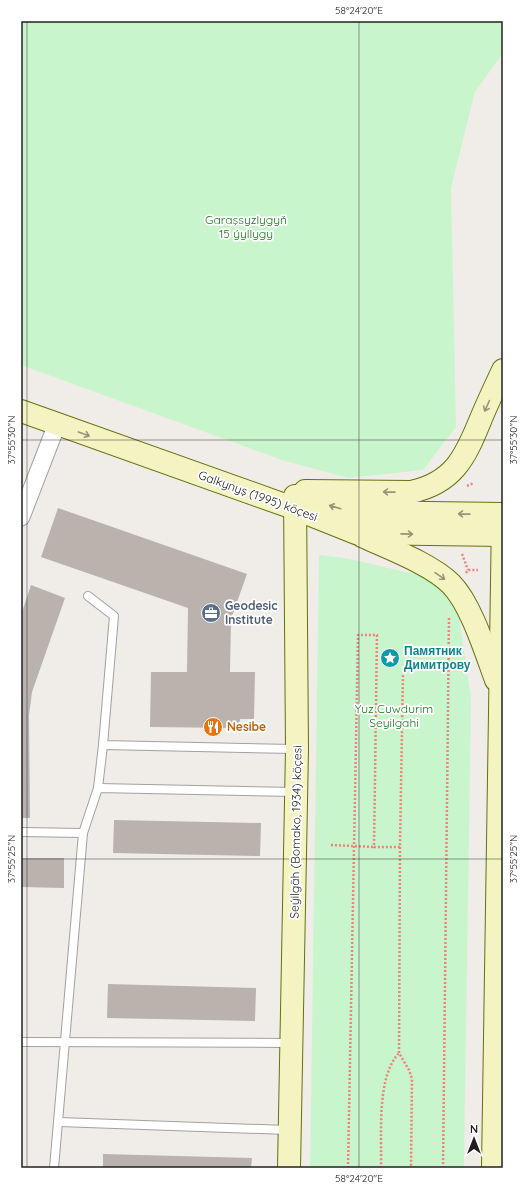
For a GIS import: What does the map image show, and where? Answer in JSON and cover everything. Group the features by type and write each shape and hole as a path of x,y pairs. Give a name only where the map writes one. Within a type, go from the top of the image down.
{"street":[{"path":"291,499 411,492 426,489 451,473 461,462 473,440 503,370"},
{"name":"Galkynyş (1995) köçesi","path":"21,396 291,499 356,533 503,535"},
{"name":"Galkynyş (1995) köçesi","path":"21,411 57,424 291,499 352,512 503,516"},
{"path":"21,517 57,424"},
{"name":"Seýilgäh (Bomako, 1934) köçesi","path":"289,1168 297,792 291,499"},
{"path":"497,1158 503,516"},
{"path":"356,533 426,567 451,584 463,601 502,687"}],"lane":[{"path":"54,1168 83,833 98,788 114,616 88,596"},
{"path":"102,745 297,749"},
{"path":"98,788 297,792"},
{"path":"21,832 83,833"},
{"path":"21,1042 291,1043"},
{"path":"59,1122 289,1130"}],"path":[{"path":"463,487 474,483"},
{"path":"462,554 468,570"},
{"path":"468,570 478,570"},
{"path":"463,578 468,570"},
{"path":"443,1168 449,616"},
{"path":"348,1168 358,635 377,635 374,846"},
{"path":"403,673 399,1053 409,1070 412,1079 411,1168"},
{"path":"331,845 400,847"},
{"path":"382,1168 383,1087 388,1067 399,1053"}],"green space":[{"name":"Garaşsyzlygyň 15 ýyllygy","path":"21,21 503,21 503,53 475,92 451,188 456,427 423,470 348,478 282,460 21,365"},
{"name":"Yuz Cuwdurim Seyilgahi","path":"319,555 345,558 419,575 448,592 457,604 471,699 464,1168 310,1168"}],"building":[{"name":"Geodesic Institute","path":"58,508 247,574 231,619 230,672 255,672 254,719 240,719 239,728 150,727 151,672 187,672 188,608 41,557"},
{"path":"31,585 65,598 32,692 29,715 30,818 21,818 21,615"},
{"path":"114,820 261,823 260,856 113,853"},
{"path":"21,858 64,858 64,888 21,887"},
{"path":"108,984 256,988 255,1021 107,1018"},
{"path":"103,1154 252,1158 251,1168 103,1168"}],"place":[{"name":"Geodesic Institute","path":"211,613"},
{"name":"Памятник Димитрову","path":"390,658"},
{"name":"Nesibe","path":"213,727"}]}
